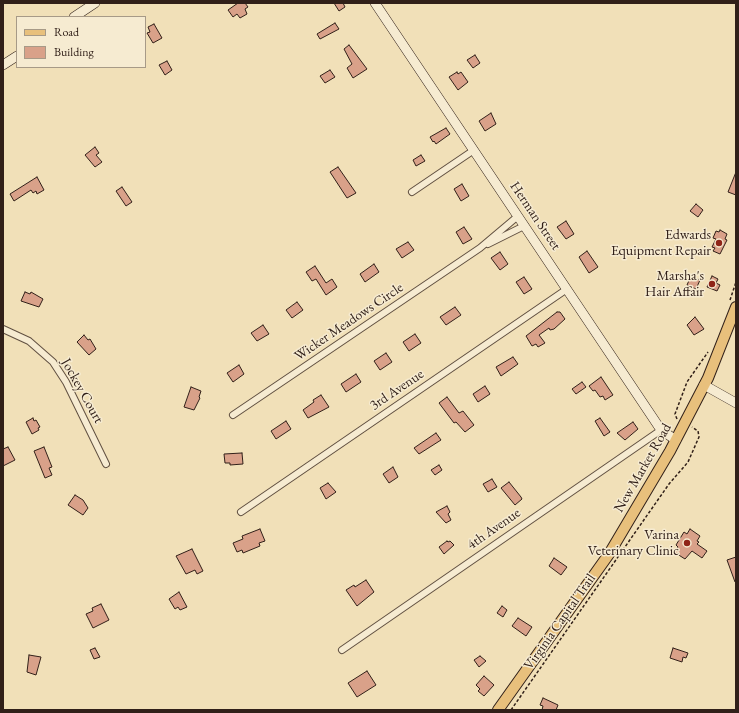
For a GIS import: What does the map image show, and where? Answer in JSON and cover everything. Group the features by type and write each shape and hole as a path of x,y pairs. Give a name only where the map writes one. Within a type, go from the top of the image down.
{"main road":[{"name":"New Market Road","path":"498,710 609,554 676,440 704,385 736,307"}],"street":[{"path":"76,16 95,3"},
{"name":"Herman Street","path":"375,3 661,430 676,440"},
{"path":"3,65 16,57"},
{"path":"412,192 474,150"},
{"name":"Wicker Meadows Circle","path":"233,415 480,248 518,216"},
{"name":"Wicker Meadows Circle","path":"480,248 524,226"},
{"name":"3rd Avenue","path":"241,512 567,289"},
{"name":"Jockey Court","path":"3,329 29,340 53,362 66,382 106,464"},
{"path":"704,385 736,403"},
{"name":"4th Avenue","path":"342,650 661,430"}],"path":[{"path":"681,421 676,419 675,414 685,387 710,350"},
{"name":"Virginia Capital Trail","path":"511,710 669,484 688,462 699,437 698,431 694,428"}],"building":[{"path":"238,3 245,3 248,7 245,9 247,14 240,18 237,14 233,17 228,10"},
{"path":"334,3 343,3 345,7 339,11"},
{"path":"335,23 339,29 320,39 317,34"},
{"path":"154,24 162,38 153,43 147,33 150,32 148,27"},
{"path":"349,45 367,69 353,78 347,68 352,64 344,49"},
{"path":"475,55 480,63 473,68 467,60"},
{"path":"167,61 172,70 165,75 159,65"},
{"path":"330,70 335,77 325,83 320,76"},
{"path":"457,72 458,74 461,72 468,82 458,90 449,77"},
{"path":"491,113 496,124 485,131 479,121"},
{"path":"446,128 450,134 436,144 434,141 433,142 430,137"},
{"path":"95,147 99,153 96,155 102,162 95,167 85,155"},
{"path":"421,155 425,161 416,166 413,160"},
{"path":"338,167 356,193 347,198 330,172"},
{"path":"736,172 736,195 728,192"},
{"path":"37,177 44,190 37,194 36,191 33,193 31,190 14,201 10,194"},
{"path":"462,184 469,196 461,201 454,189"},
{"path":"122,187 132,202 126,206 116,191"},
{"path":"696,204 703,210 698,217 690,211"},
{"path":"566,221 574,234 566,239 557,227"},
{"path":"464,227 472,239 463,244 456,232"},
{"name":"Edwards Equipment Repair","path":"720,230 727,234 725,239 727,240 720,254 713,251 715,248 712,247 716,239 713,238 716,231 719,232"},
{"path":"408,242 414,250 402,258 396,249"},
{"path":"587,251 598,267 589,273 579,257"},
{"path":"500,252 508,264 500,270 491,258"},
{"path":"374,264 379,272 365,282 360,274"},
{"path":"315,266 326,283 332,279 337,287 326,295 316,279 312,281 306,272"},
{"path":"691,276 700,280 696,289 687,285"},
{"name":"Marsha's Hair Affair","path":"712,276 718,279 716,283 720,285 717,291 707,287"},
{"path":"524,277 532,289 524,294 516,282"},
{"path":"25,292 30,294 31,292 43,299 39,307 21,301"},
{"path":"297,302 303,310 292,318 286,310"},
{"path":"455,307 461,315 446,325 440,317"},
{"path":"557,312 560,312 565,319 554,329 550,330 549,328 539,335 545,343 538,347 536,344 532,346 526,336"},
{"path":"695,317 704,329 694,335 687,325"},
{"path":"263,325 269,334 257,341 251,333"},
{"path":"415,334 421,343 409,351 403,342"},
{"path":"84,335 88,340 90,339 96,349 89,355 77,342"},
{"path":"386,353 392,362 380,370 374,361"},
{"path":"513,357 518,364 501,376 496,367"},
{"path":"239,365 244,374 233,382 227,373"},
{"path":"356,374 361,382 346,392 341,384"},
{"path":"601,377 613,395 605,400 603,396 600,397 595,390 593,391 589,386"},
{"path":"582,382 586,387 576,394 572,389"},
{"path":"485,386 490,394 478,402 473,394"},
{"path":"191,387 201,391 200,398 194,410 184,407"},
{"path":"321,395 329,407 308,418 303,410 314,402 313,400"},
{"path":"447,397 459,413 463,411 474,425 465,432 456,422 454,423 439,403"},
{"path":"33,418 40,427 38,428 39,430 32,434 26,422"},
{"path":"600,418 610,432 604,436 595,421"},
{"path":"286,421 291,429 276,439 271,431"},
{"path":"633,422 638,429 625,440 617,433"},
{"path":"436,433 441,440 419,454 414,448"},
{"path":"8,447 15,460 3,466 3,449"},
{"path":"44,447 52,467 49,468 52,475 45,478 34,451"},
{"path":"242,453 243,464 230,465 230,463 225,463 224,454"},
{"path":"439,465 442,470 435,475 431,470"},
{"path":"393,467 398,477 389,483 383,474"},
{"path":"492,479 497,487 488,492 483,484"},
{"path":"509,482 522,499 515,505 501,488"},
{"path":"328,483 336,492 326,499 320,488"},
{"path":"75,495 83,500 88,508 83,515 68,505"},
{"path":"447,506 450,512 448,514 451,520 446,523 436,512"},
{"path":"260,529 265,541 259,543 260,546 243,553 242,550 237,552 233,543 243,539 242,536"},
{"name":"Varina Veterinary Clinic","path":"690,529 700,536 697,544 707,551 702,558 692,551 685,559 674,552 678,547 676,545 684,532 687,534"},
{"path":"447,541 450,541 454,545 444,554 439,547"},
{"path":"192,549 203,571 197,574 195,570 186,574 176,556"},
{"path":"736,557 736,582 735,582 727,560"},
{"path":"554,558 567,567 561,575 549,566"},
{"path":"366,580 374,592 357,606 346,590 354,585 355,587"},
{"path":"179,592 187,607 180,610 178,607 175,609 169,599"},
{"path":"101,604 109,620 93,628 86,614 93,611 92,608"},
{"path":"502,606 507,610 503,617 497,613"},
{"path":"518,618 532,627 526,636 512,626"},
{"path":"95,648 100,657 94,659 90,650"},
{"path":"673,648 688,653 686,658 683,657 682,662 670,658"},
{"path":"29,655 41,657 36,675 27,672"},
{"path":"480,656 486,661 479,667 474,660"},
{"path":"367,671 376,685 357,697 348,683"},
{"path":"484,676 494,685 484,696 478,691 480,689 476,685"},
{"path":"543,698 558,705 556,710 542,710 543,706 540,705"}],"place":[{"name":"Edwards Equipment Repair","path":"719,243"},
{"name":"Marsha's Hair Affair","path":"712,284"},
{"name":"Varina Veterinary Clinic","path":"687,543"}]}
